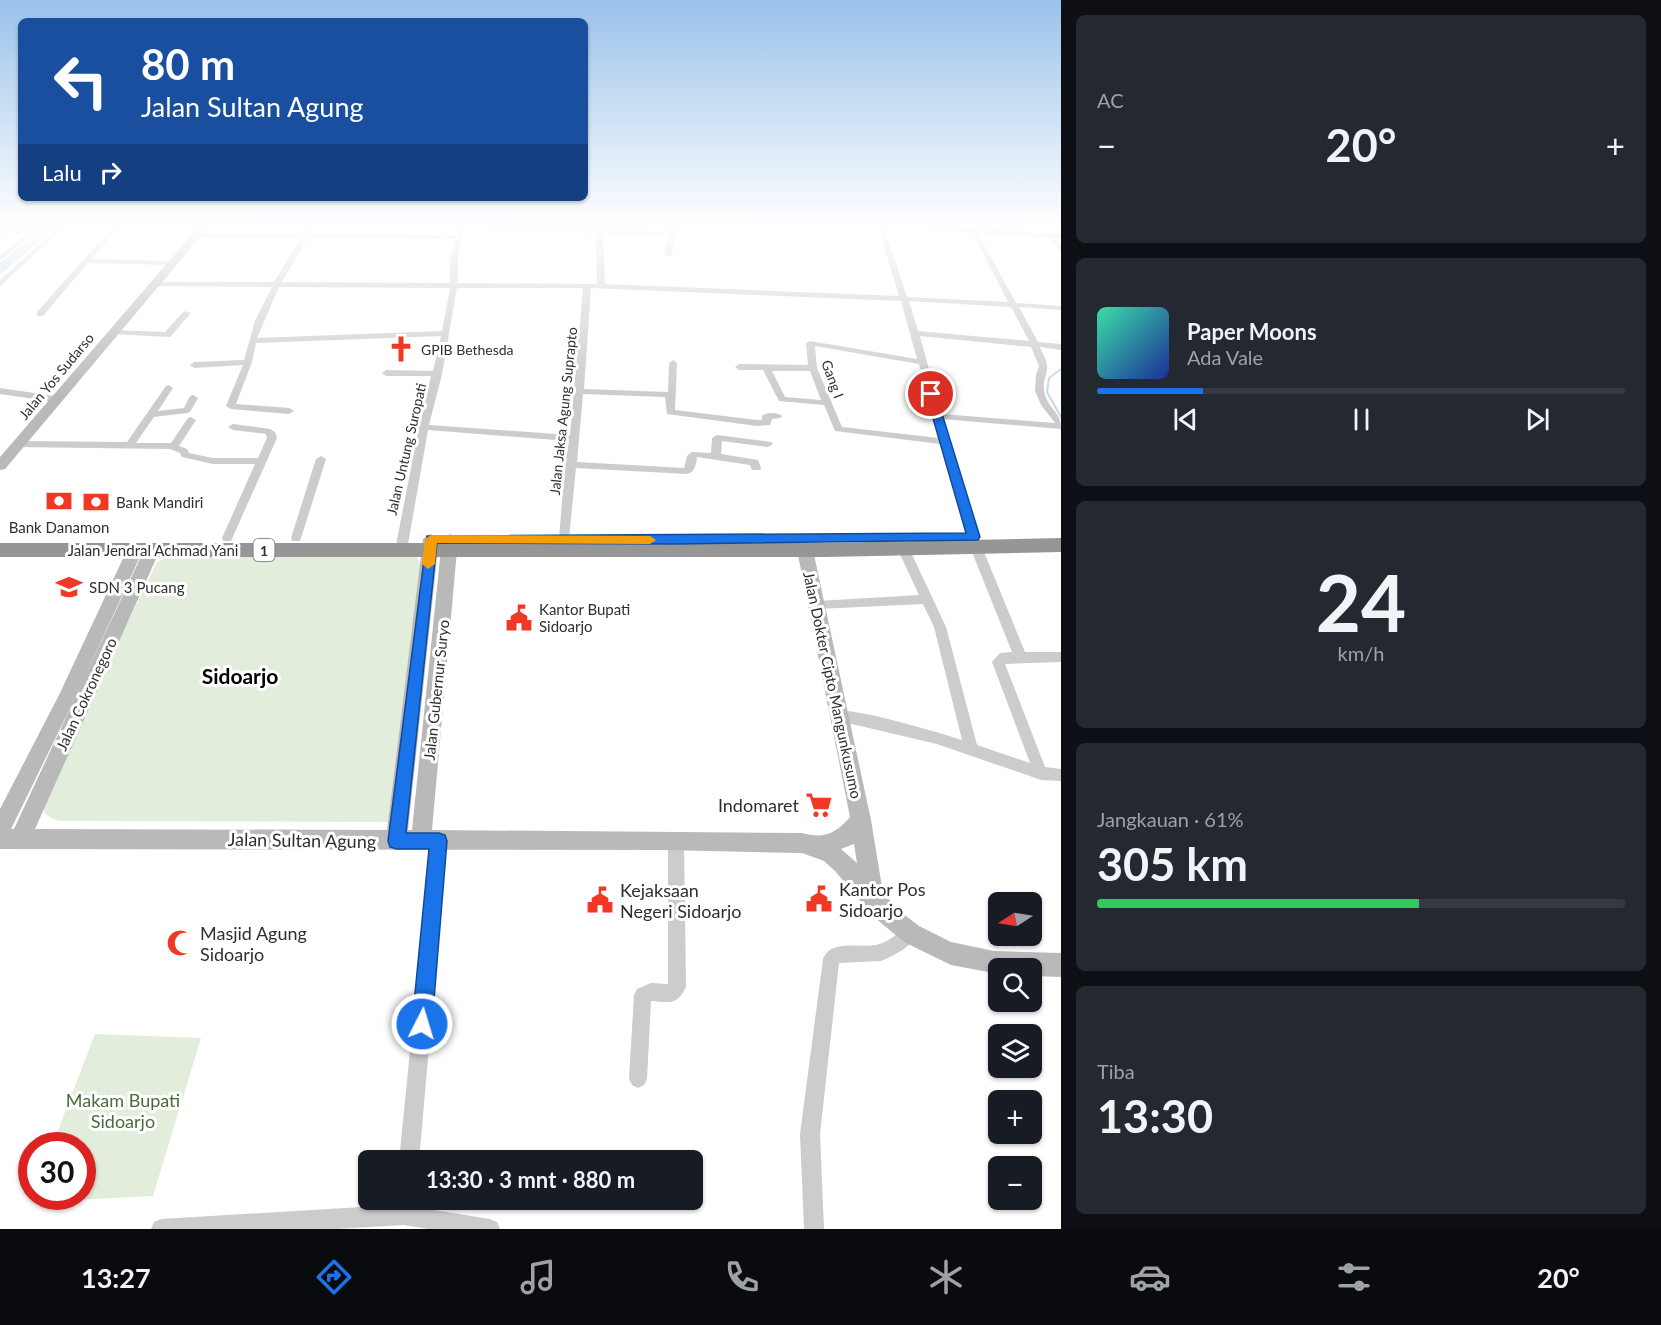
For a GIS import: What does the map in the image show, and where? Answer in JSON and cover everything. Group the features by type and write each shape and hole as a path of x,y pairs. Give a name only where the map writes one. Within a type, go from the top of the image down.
{"highway":[{"name":"Jalan Jendral Achmad Yani","path":"0,539 148,546 227,538 296,538 440,545 805,550 903,548 1061,536"},
{"name":"Jalan Jendral Achmad Yani","path":"440,545 564,539 975,542 1061,545"},
{"name":"Jalan Jendral Achmad Yani","path":"0,550 401,544"}],"street":[{"path":"40,314 68,281"},
{"name":"Jalan Yos Sudarso","path":"0,466 155,281"},
{"path":"279,281 252,341 248,362 231,407 289,411"},
{"path":"601,281 601,286"},
{"path":"899,281 975,542 1020,656"},
{"path":"1001,281 1035,345 1043,366 1040,373 1042,402 1047,411 1061,425"},
{"path":"153,284 601,286 904,298 1061,308"},
{"name":"Jalan Untung Suropati","path":"401,544 424,427 438,374 454,284"},
{"name":"Jalan Jaksa Agung Suprapto","path":"564,539 588,286"},
{"path":"112,332 167,335 187,313"},
{"path":"252,341 446,333"},
{"path":"915,333 1061,347"},
{"name":"Gang I","path":"922,362 810,343 813,368 837,428 945,442"},
{"path":"194,365 248,362"},
{"path":"579,391 674,394 673,363"},
{"path":"739,367 813,368"},
{"path":"766,368 782,399 794,402 827,403"},
{"path":"386,373 438,374"},
{"path":"130,445 169,388"},
{"path":"0,391 55,399"},
{"path":"670,395 670,412 768,422 757,442"},
{"path":"152,414 187,410 193,398"},
{"path":"937,416 1061,425"},
{"path":"174,447 191,420"},
{"path":"227,538 272,435 233,427"},
{"path":"424,427 573,438"},
{"path":"716,456 717,438 768,444"},
{"path":"18,444 174,447 184,451 185,455 220,462 262,461"},
{"path":"570,465 687,471 691,466 692,455 754,462 756,468"},
{"path":"296,538 321,459"},
{"name":"Jalan Gubernur Suryo","path":"396,841 440,545"},
{"name":"Jalan Gubernur Suryo","path":"430,841 440,545"},
{"name":"Jalan Cokronegoro","path":"0,830 67,696 148,546"},
{"name":"Jalan Cokronegoro","path":"10,839 148,546"},
{"path":"903,548 940,627 971,748"},
{"name":"Jalan Dokter Cipto Mangunkusumo","path":"805,550 861,820 872,896"},
{"path":"818,605 926,599"},
{"path":"1041,774 998,662 1004,657 1061,657"},
{"path":"839,715 897,727 971,748 1041,774 1061,775"},
{"name":"Jalan Dokter Cipto Mangunkusumo","path":"820,846 847,837 861,820"},
{"name":"Jalan Sultan Agung","path":"10,839 774,841 820,846"},
{"path":"410,1150 430,841"},
{"path":"638,1079 643,995 651,992 672,994 677,987 676,841"},
{"path":"820,846 846,865 893,920 910,934 942,951 980,961 1012,965 1061,965"},
{"path":"813,1229 810,1134 831,959 835,955 881,953 910,934"},
{"path":"161,1229 382,1210"},
{"path":"413,1210 490,1229"}],"green space":[{"path":"405,554 416,556 420,563 388,822 61,821 49,817 45,812 42,800 157,562 170,556 304,557"},
{"name":"Makam Bupati Sidoarjo","path":"95,1034 201,1038 153,1196 96,1199 96,1132 57,1132"}],"waterway":[{"path":"1061,369 1049,378 1047,392 1061,417"}],"slow traffic":[{"path":"428,564 431,539 650,540"}],"place":[{"name":"GPIB Bethesda","path":"401,349"},
{"name":"Bank Danamon","path":"59,501"},
{"name":"Bank Mandiri","path":"96,502"},
{"name":"SDN 3 Pucang","path":"69,587"},
{"name":"Kantor Bupati Sidoarjo","path":"519,618"},
{"name":"Indomaret","path":"819,805"},
{"name":"Kantor Pos Sidoarjo","path":"819,899"},
{"name":"Kejaksaan Negeri Sidoarjo","path":"600,900"},
{"name":"Masjid Agung Sidoarjo","path":"180,943"}],"district":[{"name":"Sidoarjo","path":"240,675"}],"route":[{"path":"422,1024 439,841 396,841 431,539 674,540 974,537 931,394"}]}
